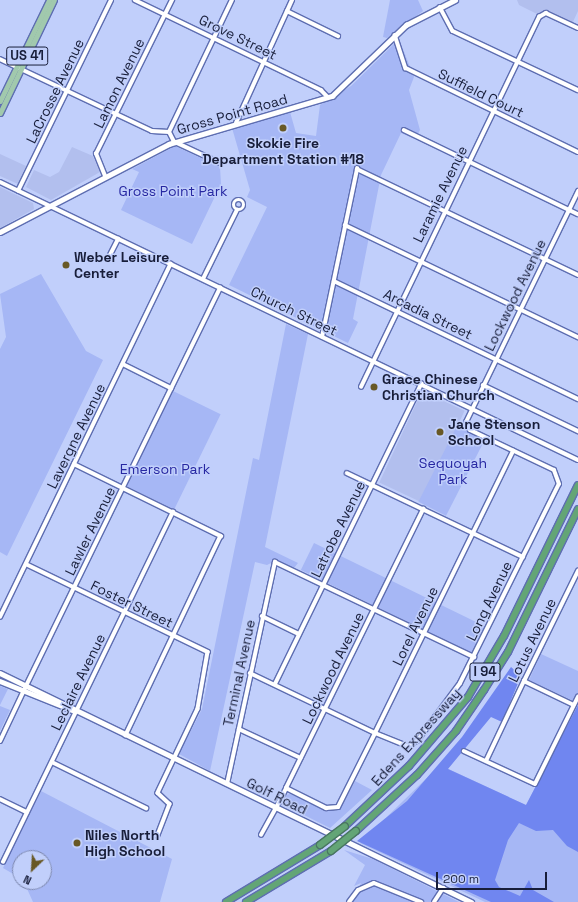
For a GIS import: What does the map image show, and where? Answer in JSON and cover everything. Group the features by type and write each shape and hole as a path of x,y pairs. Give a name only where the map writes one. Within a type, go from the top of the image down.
{"highway":[{"name":"Edens Expressway","path":"226,902 320,845 345,826 409,766 468,697 504,636 578,485"},
{"name":"Edens Expressway","path":"246,902 331,851 356,831 417,775 456,730 484,690 511,646 578,508"}],"main road":[{"name":"US 41","path":"0,113 49,0"},
{"name":"US 41","path":"0,101 54,0"},
{"name":"Gross Point Road","path":"0,232 105,176 174,142 236,123 328,98 345,87 395,35 412,20 455,0"},
{"name":"Golf Road","path":"0,674 471,902"},
{"name":"Golf Road","path":"0,680 74,711"}],"street":[{"name":"LaCrosse Avenue","path":"18,191 111,0"},
{"name":"Grove Street","path":"135,0 324,92 328,98"},
{"name":"Lamon Avenue","path":"105,176 96,154 172,0"},
{"path":"219,163 174,142 169,132 232,0"},
{"path":"236,123 262,61 292,0"},
{"path":"440,7 453,31 578,90"},
{"path":"287,11 338,36"},
{"name":"Laramie Avenue","path":"361,387 444,211 517,61 543,12 578,28"},
{"name":"Suffield Court","path":"395,35 406,68 578,152"},
{"path":"0,59 152,131 169,132"},
{"path":"172,123 174,142"},
{"path":"404,130 578,214"},
{"path":"322,337 357,169 578,275"},
{"name":"Church Street","path":"0,182 577,459"},
{"name":"Lockwood Avenue","path":"513,451 467,428 466,422 578,191"},
{"path":"203,280 237,210"},
{"path":"345,225 578,337"},
{"path":"110,255 118,239"},
{"name":"Lavergne Avenue","path":"0,617 171,264"},
{"name":"Arcadia Street","path":"334,281 578,399"},
{"name":"Lawler Avenue","path":"0,741 220,288"},
{"path":"123,364 171,388"},
{"name":"Latrobe Avenue","path":"275,684 421,384"},
{"path":"483,385 578,431"},
{"name":"Long Avenue","path":"375,733 410,746 460,683 523,557 558,484 559,477 554,470 513,451"},
{"name":"Lorel Avenue","path":"286,788 334,809 340,804 513,451"},
{"path":"74,464 221,536 126,735"},
{"path":"347,473 523,557"},
{"name":"Lockwood Avenue","path":"261,835 301,758 423,509"},
{"name":"Leclaire Avenue","path":"3,862 52,762 74,711 125,612 173,512"},
{"name":"Terminal Avenue","path":"227,784 271,566 280,563 324,584"},
{"name":"Foster Street","path":"26,564 208,652 198,709 174,758"},
{"name":"Lotus Avenue","path":"486,761 578,571"},
{"path":"573,581 578,584"},
{"path":"324,584 474,657"},
{"path":"262,616 299,634"},
{"path":"250,673 375,733"},
{"path":"524,681 574,704"},
{"path":"464,751 535,784 578,697"},
{"path":"239,729 301,758"},
{"path":"158,836 170,804 158,793 174,758"},
{"path":"52,762 146,808"},
{"path":"0,799 28,812"},
{"path":"349,902 358,890 374,883 421,902"},
{"path":"434,902 443,888"}],"shaded area":[{"path":"517,0 578,0 578,11 572,24 546,12 539,15 519,5"},
{"path":"72,147 93,156 100,172 51,200 26,187 34,170 50,177 59,172"},
{"path":"0,154 26,166 18,184 0,176"},
{"path":"0,187 33,203 34,209 0,228"},
{"path":"422,391 465,411 422,502 379,483"},
{"path":"511,667 521,676 502,722 491,717 448,769 526,805 578,705 578,852 567,846 553,830 536,831 519,823 508,840 495,880 499,887 520,896 529,880 533,890 554,902 491,902 357,841 407,801 462,737"}],"green space":[{"path":"390,0 418,0 423,11 387,38 383,37"},
{"path":"399,39 414,77 409,90 420,130 415,139 401,133 381,175 353,319 358,322 348,343 229,285 267,207 247,197 250,190 232,128 290,112 296,133 316,136 320,105 351,86"},
{"name":"Gross Point Park","path":"175,146 220,167 221,184 192,244 121,210 139,172 132,169"},
{"path":"41,274 86,351 103,360 7,556 0,552 0,349 6,337 0,294"},
{"path":"286,324 308,334 265,547 298,563 294,568 277,560 267,565 255,562 210,771 179,754 202,709 253,458 259,460"},
{"name":"Emerson Park","path":"173,391 221,414 174,510 127,486"},
{"name":"Sequoyah Park","path":"457,426 485,440 446,516 418,502"},
{"path":"314,543 485,626 472,653 301,570"},
{"path":"541,654 578,671 578,703 529,680"},
{"path":"0,686 8,689 0,705"},
{"path":"0,706 10,710 0,731"},
{"path":"578,706 578,902 485,902 360,843 440,765 526,805"},
{"path":"355,781 372,790 330,828 282,804 285,795 290,794 335,811 341,807"},
{"name":"Niles North High School","path":"41,791 172,859 160,902 33,902 28,890 52,890 52,850 12,850 12,873 3,868"},
{"path":"344,850 373,859 459,902 352,902 361,883 354,886 365,865"}],"place":[{"name":"Skokie Fire Department Station #18","path":"283,128"},
{"name":"Weber Leisure Center","path":"66,265"},
{"name":"Grace Chinese Christian Church","path":"374,387"},
{"name":"Jane Stenson School","path":"440,432"},
{"name":"Niles North High School","path":"77,843"}]}
